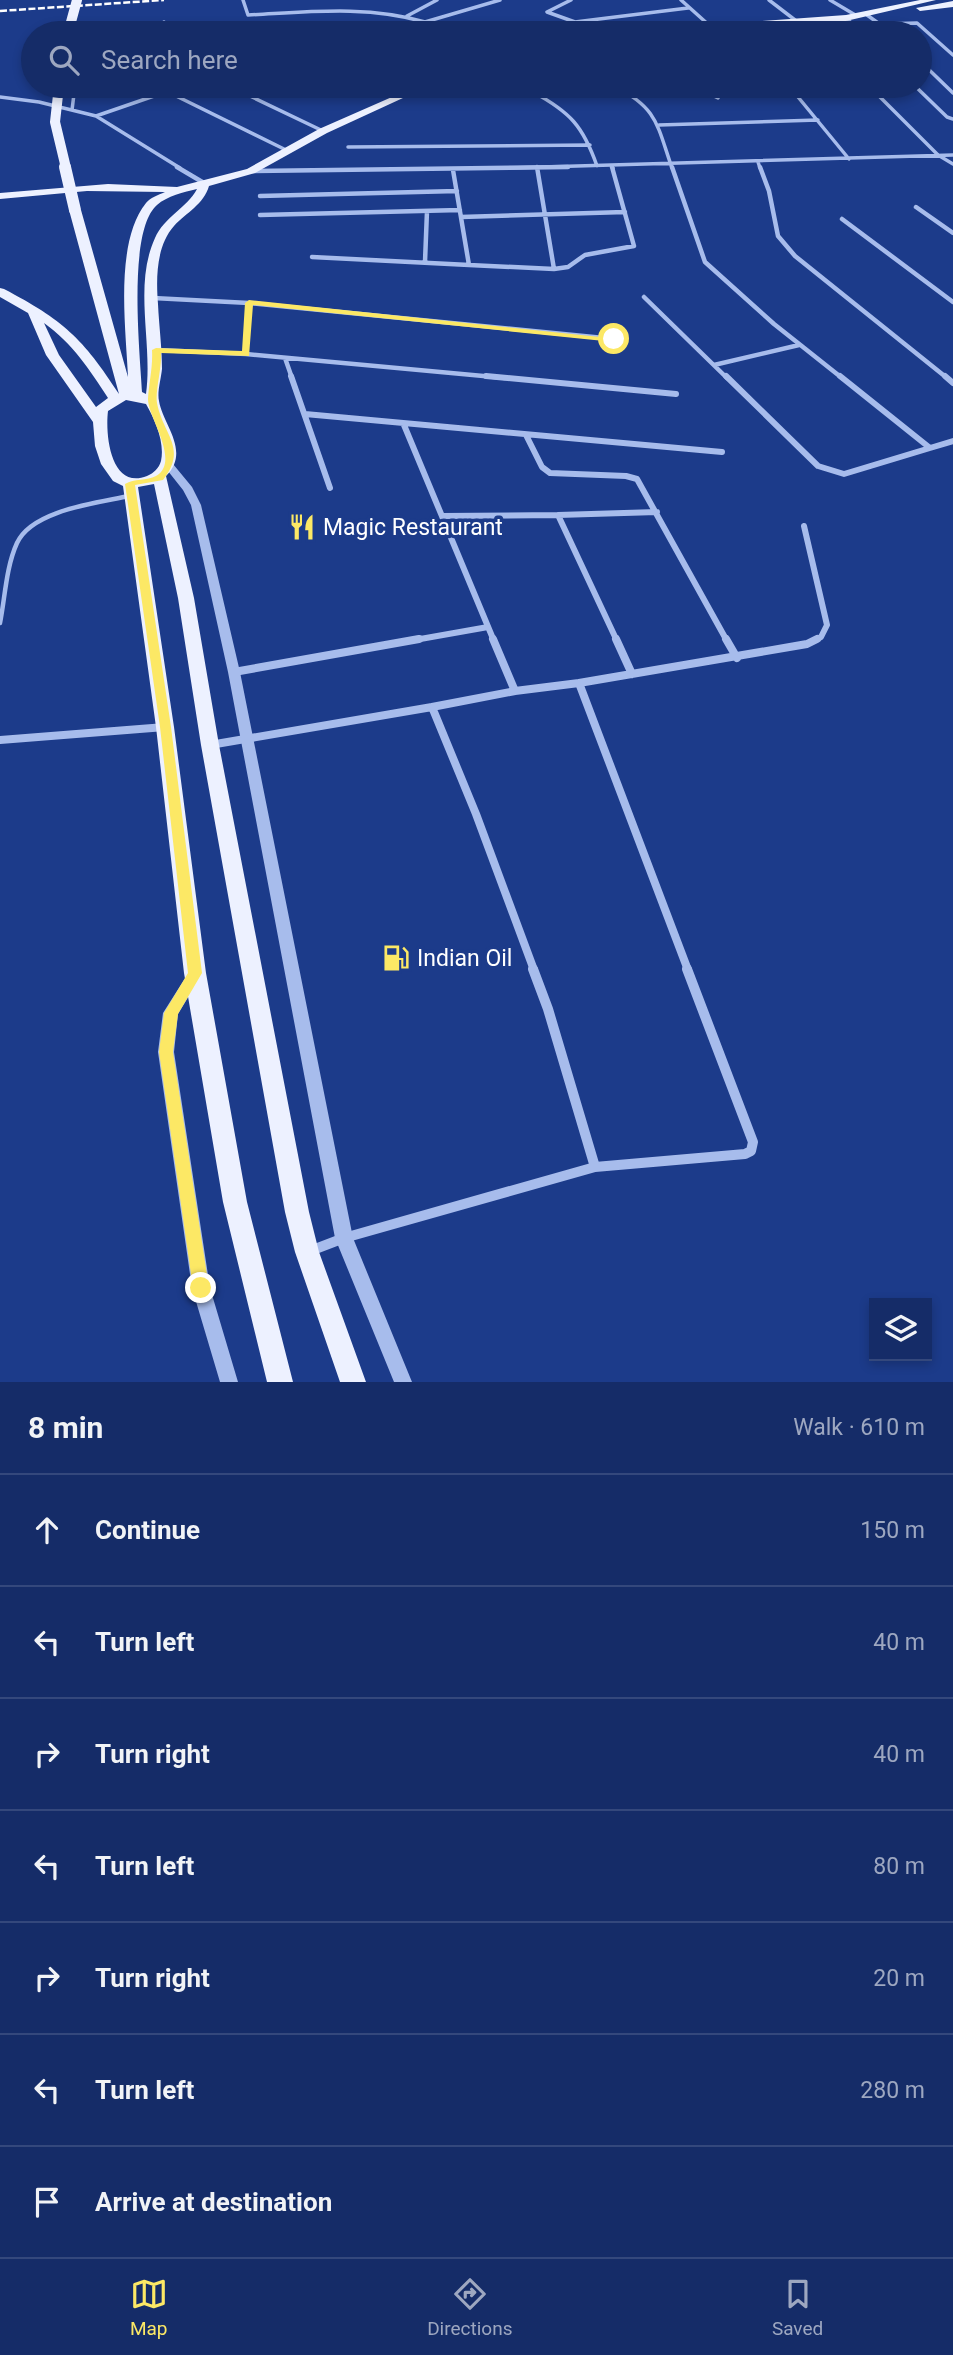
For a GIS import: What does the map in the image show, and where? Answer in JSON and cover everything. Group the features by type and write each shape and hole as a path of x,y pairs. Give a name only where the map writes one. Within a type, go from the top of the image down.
{"main road":[{"path":"71,21 77,0"},
{"path":"861,15 882,8 932,0"},
{"path":"799,21 953,4"},
{"path":"58,98 55,122 75,210 125,397"},
{"path":"125,397 134,245 146,211 152,203 176,191 251,171 323,131 397,98"},
{"path":"204,183 204,191 163,230 154,258 153,298 158,371 152,401 165,435 170,458 164,472 210,745 307,1252 354,1382"},
{"path":"0,196 83,187 145,187 176,191 197,199"},
{"path":"1,293 34,312 85,353 125,397"},
{"path":"34,312 48,348 99,420"},
{"path":"152,401 125,397 101,410 99,420 103,446 111,469 131,490 165,727 195,973 235,1202 280,1382"},
{"path":"131,490 164,472"}],"street":[{"path":"243,0 248,15 369,12 407,16 422,21"},
{"path":"429,0 439,0"},
{"path":"407,16 439,0"},
{"path":"428,21 500,0"},
{"path":"571,0 547,12 572,21"},
{"path":"681,0 704,21"},
{"path":"769,0 799,21"},
{"path":"830,0 875,21"},
{"path":"583,21 688,8"},
{"path":"861,15 861,21"},
{"path":"932,36 953,55"},
{"path":"932,73 953,93"},
{"path":"0,97 39,102 96,116 204,183"},
{"path":"72,110 74,98"},
{"path":"96,116 141,98"},
{"path":"185,98 286,150"},
{"path":"254,98 323,131"},
{"path":"544,98 565,109 577,121 590,145 597,166"},
{"path":"635,98 645,104 659,125 684,209 705,262 799,345 930,448"},
{"path":"799,98 849,159"},
{"path":"881,98 938,155 953,164"},
{"path":"927,98 947,117 953,119"},
{"path":"659,125 818,120"},
{"path":"348,147 590,145"},
{"path":"251,171 673,165 953,155"},
{"path":"758,162 769,191 778,236 795,256 953,383"},
{"path":"312,257 554,269 568,267 585,255 632,248 612,165"},
{"path":"537,167 554,269"},
{"path":"453,170 469,265"},
{"path":"260,196 457,191"},
{"path":"916,207 953,233"},
{"path":"260,215 460,210"},
{"path":"425,262 427,211"},
{"path":"461,217 625,212"},
{"path":"842,219 953,302"},
{"path":"644,297 818,466 833,473 844,474 953,441"},
{"path":"153,298 249,303 614,339"},
{"path":"246,354 249,303"},
{"path":"715,365 799,345"},
{"path":"156,350 246,354 676,394"},
{"path":"285,358 330,488"},
{"path":"305,414 722,452"},
{"path":"404,425 515,691"},
{"path":"526,435 542,467 550,473 633,477 639,481 737,657"},
{"path":"164,472 188,489 196,506 234,673 344,1238 403,1382"},
{"path":"442,516 657,512"},
{"path":"558,515 632,674"},
{"path":"210,745 432,708 515,691 579,683 807,644 821,638 827,625 804,526"},
{"path":"234,673 488,627"},
{"path":"307,1252 344,1238 595,1167 745,1154 751,1151 754,1142 579,683"},
{"path":"432,708 476,814 548,1009 595,1167"},
{"path":"0,740 165,727"},
{"path":"195,973 171,1013 166,1052 201,1288 229,1382"}],"lane":[{"path":"0,622 18,541 28,527 42,518 131,490"}],"railway":[{"path":"0,11 164,0"}],"place":[{"name":"Magic Restaurant","path":"302,527"},
{"name":"Indian Oil","path":"396,958"}],"route":[{"path":"201,1288 166,1052 171,1013 195,973 165,727 130,484 160,478 169,466 165,435 152,401 158,371 156,350 246,354 249,303 614,339"}]}
